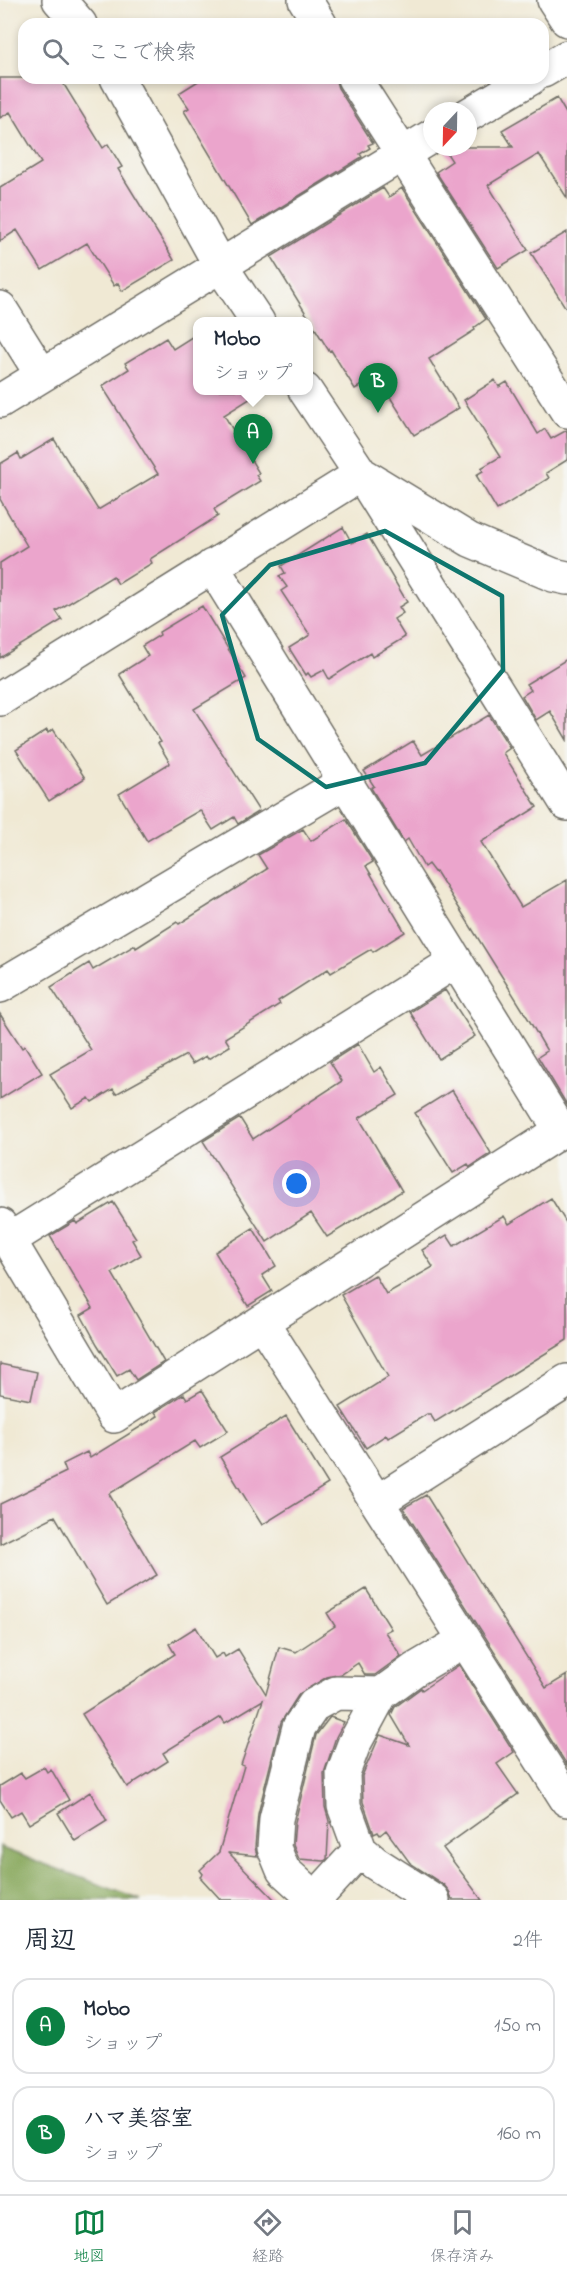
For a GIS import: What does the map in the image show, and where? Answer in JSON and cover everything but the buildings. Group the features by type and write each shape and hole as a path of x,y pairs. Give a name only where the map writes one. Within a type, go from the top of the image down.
{"street":[{"path":"59,0 75,18"},
{"path":"305,0 316,18"},
{"path":"554,0 567,20"},
{"path":"549,68 567,57"},
{"path":"120,84 220,265 255,317"},
{"path":"358,84 567,411"},
{"path":"477,110 521,84"},
{"path":"0,401 423,141"},
{"path":"0,308 42,375"},
{"path":"308,395 361,474 567,804"},
{"path":"0,699 361,474"},
{"path":"361,474 470,540 553,575 567,578"},
{"path":"212,566 456,962 564,1129 114,1416 5,1233 456,962"},
{"path":"0,986 345,782"},
{"path":"262,1322 567,1800"},
{"path":"377,1502 567,1381"},
{"path":"433,1900 375,1863 360,1850 344,1806 344,1773 354,1744 381,1694 414,1670 465,1640"},
{"path":"360,1850 315,1899 283,1870 274,1848 276,1818 299,1726 314,1705 336,1693 381,1694"}],"highlighted area":[{"path":"385,531 502,596 503,670 425,763 326,787 258,739 222,615 270,565"}],"green space":[{"path":"0,1846 4,1849 141,1900 0,1900"}],"place":[{"name":"ハマ美容室","path":"378,413"},
{"name":"Mobo","path":"253,464"}]}
